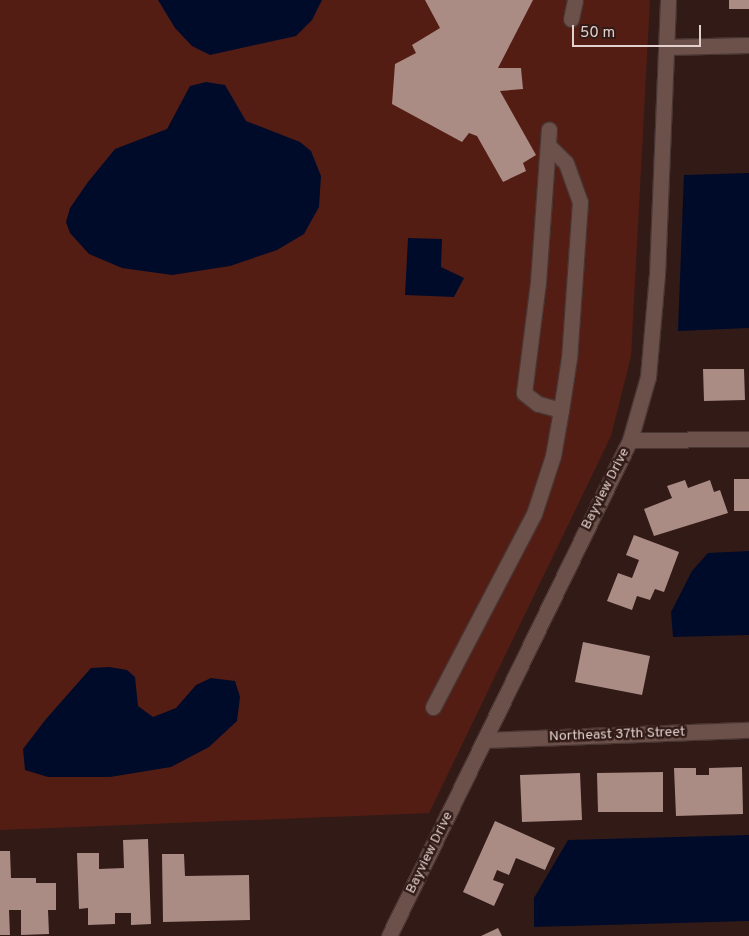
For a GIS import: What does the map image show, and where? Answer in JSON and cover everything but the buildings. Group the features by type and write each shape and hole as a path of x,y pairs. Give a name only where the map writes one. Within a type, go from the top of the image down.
{"street":[{"path":"571,19 575,0"},
{"name":"Bayview Drive","path":"389,936 630,440 648,377 657,275 668,0"},
{"path":"666,47 749,45"},
{"path":"549,129 538,282 524,394 538,404 561,410"},
{"path":"433,706 534,514 552,456 569,358 580,202 566,163 548,144"},
{"path":"630,440 749,439"},
{"name":"Northeast 37th Street","path":"485,740 749,730"}],"shaded area":[{"path":"0,0 650,0 631,356 611,436 429,813 0,830"}],"water":[{"path":"158,0 322,0 312,20 296,36 210,55 192,46 175,28"},
{"path":"206,82 225,85 246,121 300,142 311,151 321,176 319,207 304,234 277,250 230,266 172,275 122,268 89,254 70,233 66,222 70,208 115,149 167,129 190,86"},
{"path":"749,173 749,328 678,331 684,175"},
{"path":"408,238 442,239 441,267 464,278 454,297 405,295"},
{"path":"749,551 749,635 673,637 671,612 692,571 708,553"},
{"path":"109,667 127,670 135,677 138,706 153,717 176,708 196,685 211,678 235,681 240,697 237,721 209,747 171,767 110,777 48,777 25,770 23,749 46,719 91,668"},
{"path":"749,835 749,921 534,927 534,898 568,840"}]}
